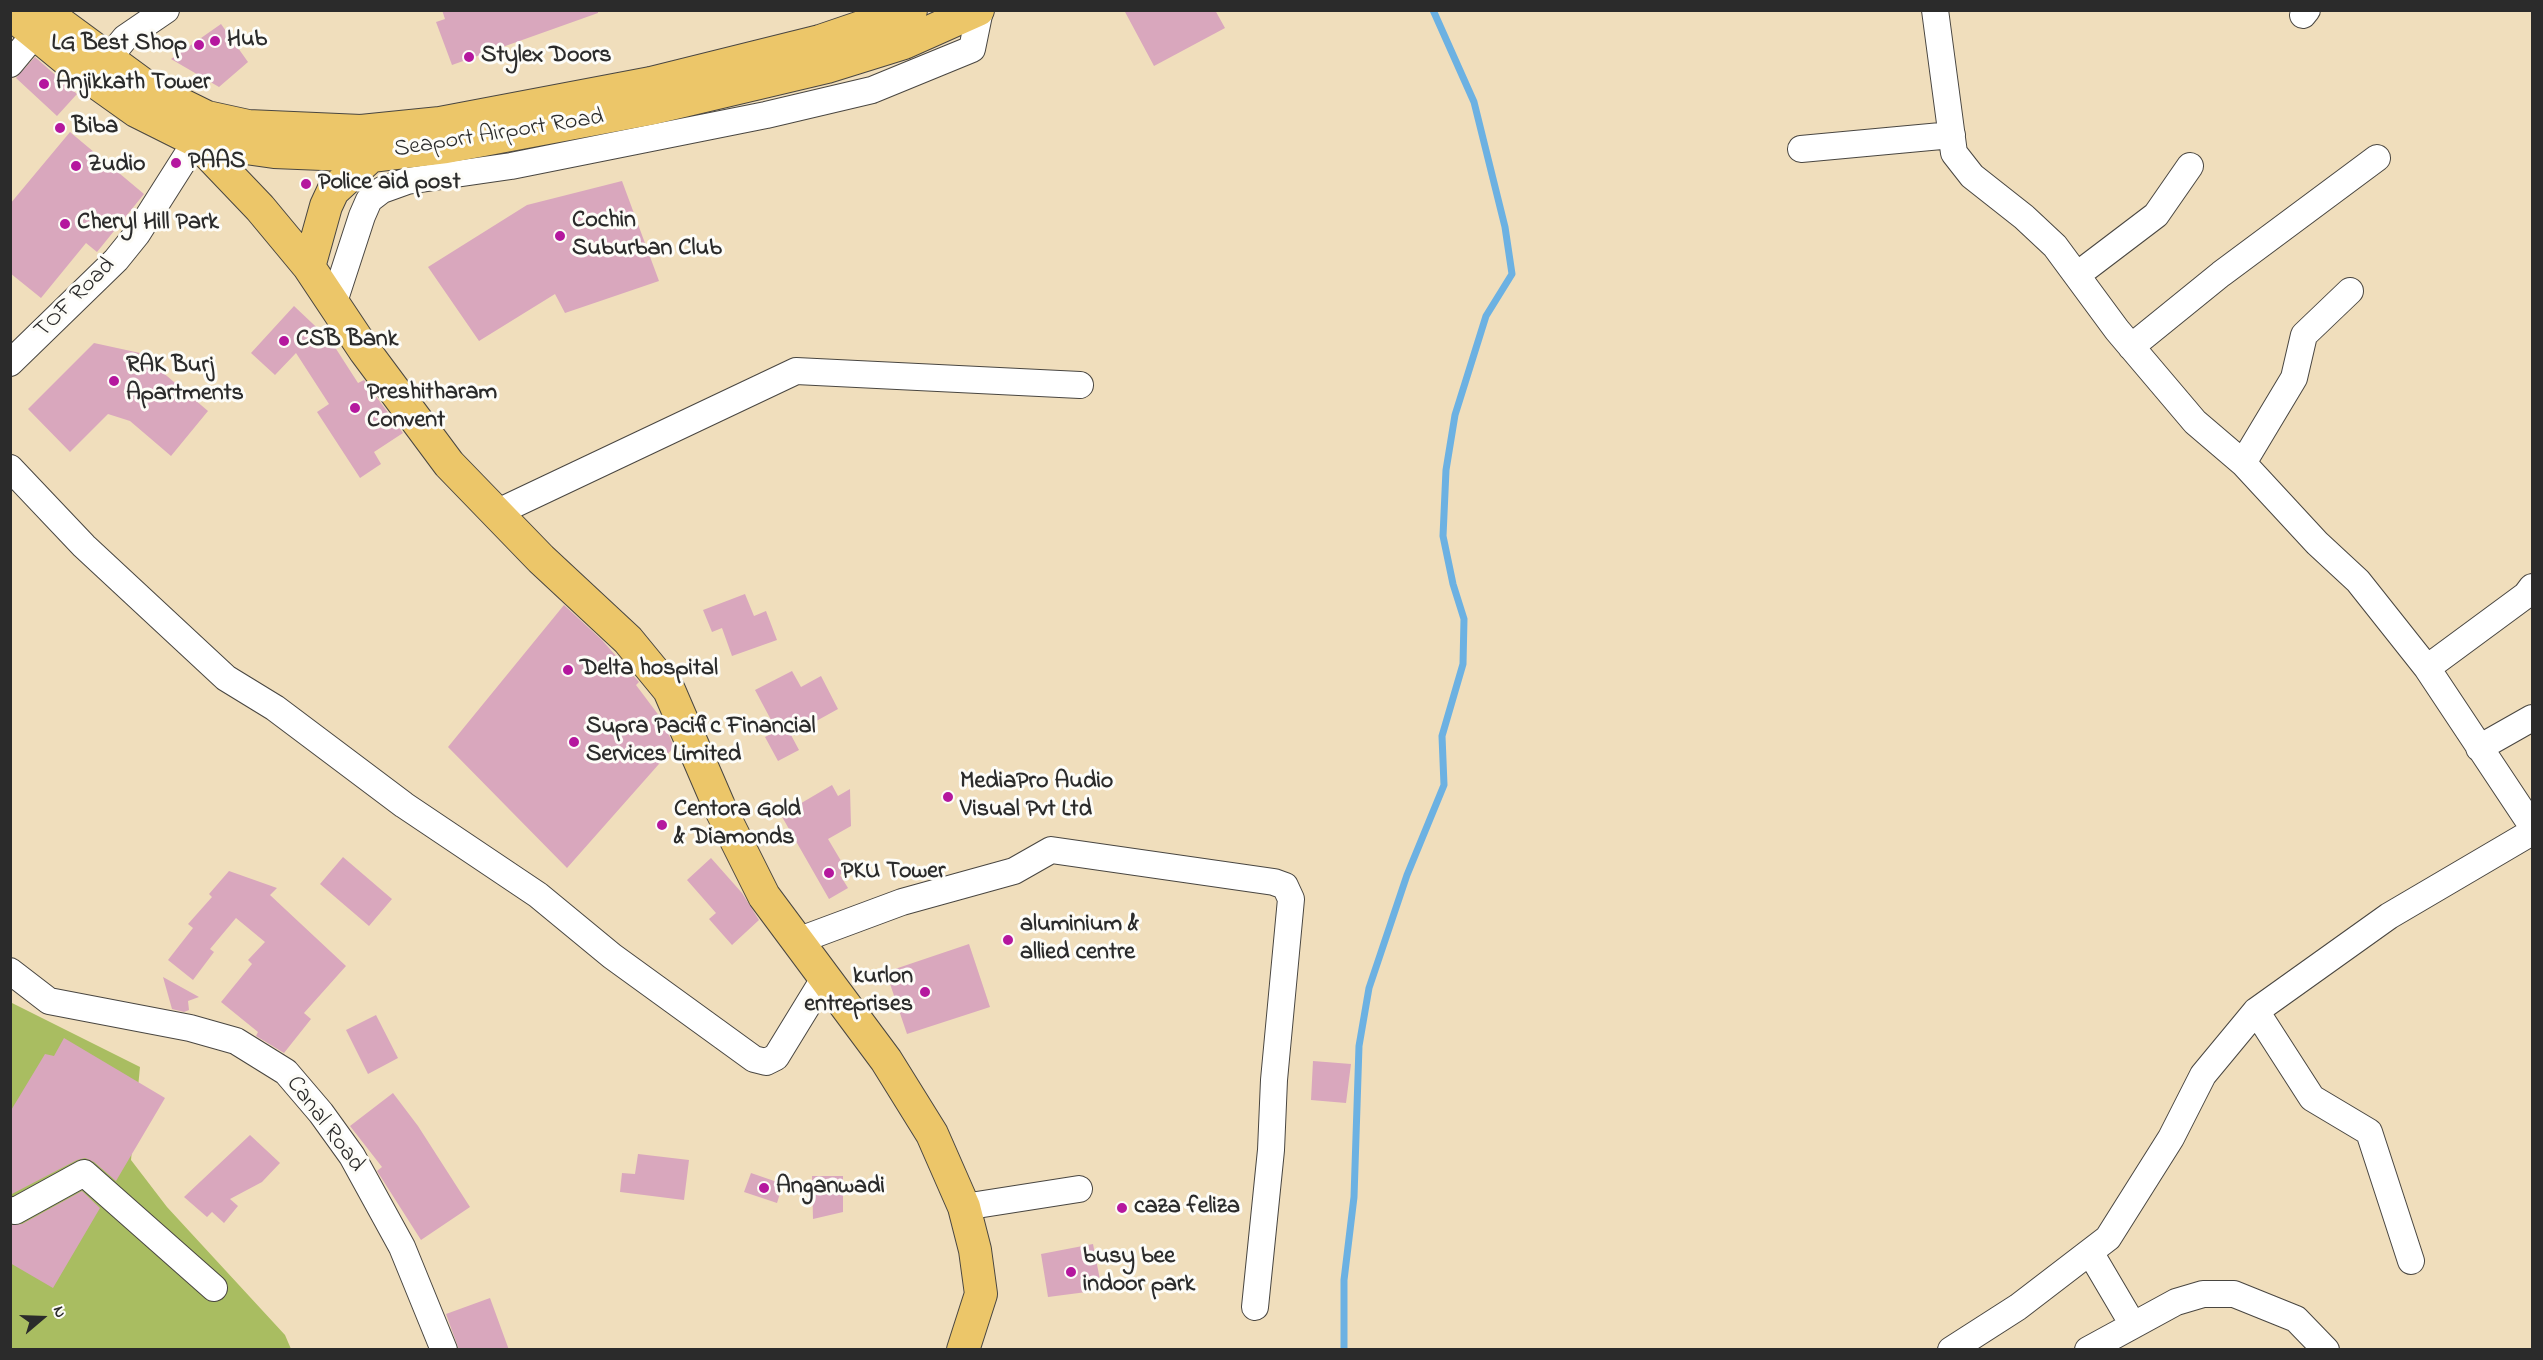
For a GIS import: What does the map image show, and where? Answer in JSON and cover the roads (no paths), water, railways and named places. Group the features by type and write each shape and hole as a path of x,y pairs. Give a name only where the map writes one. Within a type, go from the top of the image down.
{"main road":[{"name":"Seaport Airport Road","path":"38,22 136,111 198,128 247,137 361,131 475,117 651,83 820,41 911,10"},
{"name":"Seaport Airport Road","path":"247,137 274,152 372,156 539,132 827,67 904,44 979,10"},
{"name":"Seaport Airport Road","path":"10,13 38,22 106,60 148,88 198,128"},
{"path":"198,128 309,267 333,305 449,464 541,559 628,640 655,669 673,699 719,806 764,896 886,1060 932,1134 964,1207 975,1250 981,1294 963,1350"},
{"path":"247,137 264,213"},
{"path":"309,267 326,206 333,191 372,156"}],"street":[{"path":"106,60 129,34 166,10"},
{"path":"333,305 362,216 369,200 382,190 407,181 512,166 765,115 872,90 972,50 979,10"},
{"path":"1935,10 1954,153 1972,176 2024,217 2055,246 2131,347 2195,422 2242,463 2317,543 2358,581 2427,668 2532,826"},
{"path":"10,64 38,22"},
{"name":"TOF Road","path":"10,363 116,260 137,234 198,128"},
{"path":"1801,149 1952,135"},
{"path":"2131,347 2222,274 2377,158"},
{"path":"2077,275 2156,215 2190,166"},
{"path":"2242,463 2294,378 2304,335 2350,291"},
{"path":"496,513 796,371 1080,385"},
{"path":"10,468 84,546 226,678 275,708 404,805 538,895 612,956 754,1059 766,1062 776,1057 825,977"},
{"path":"2427,668 2526,595 2532,587"},
{"path":"2479,748 2532,718"},
{"path":"1951,1350 2018,1307 2108,1238 2170,1138 2203,1075 2256,1011 2389,916 2532,832"},
{"path":"797,941 902,902 1014,871 1051,850 1274,882 1285,886 1292,899 1255,1307"},
{"name":"Canal Road","path":"10,971 49,1001 190,1028 236,1041 286,1072 321,1113 352,1156 402,1247 444,1350"},
{"path":"2256,1011 2312,1098 2369,1132 2410,1261"},
{"path":"10,1210 15,1211 84,1173 214,1288"},
{"path":"964,1207 1079,1189"},
{"path":"2090,1252 2133,1325"},
{"path":"2088,1350 2176,1302 2203,1294 2234,1294 2296,1319 2326,1350"}],"waterway":[{"path":"1344,1350 1344,1280 1354,1197 1359,1046 1369,988 1407,875 1444,785 1442,736 1463,664 1464,619 1453,584 1443,536 1446,470 1455,415 1486,316 1512,274 1505,227 1474,102 1433,10"}],"place":[{"name":"Hub","path":"215,41"},
{"name":"LG Best Shop","path":"199,45"},
{"name":"Stylex Doors","path":"469,57"},
{"name":"Anjikkath Tower","path":"44,84"},
{"name":"Biba","path":"60,128"},
{"name":"PAAS","path":"176,163"},
{"name":"Zudio","path":"76,166"},
{"name":"Police aid post","path":"306,184"},
{"name":"Cheryl Hill Park","path":"65,224"},
{"name":"Cochin Suburban Club","path":"560,236"},
{"name":"CSB Bank","path":"284,341"},
{"name":"RAK Burj Apartments","path":"114,381"},
{"name":"Preshitharam Convent","path":"355,408"},
{"name":"Delta hospital","path":"568,670"},
{"name":"Supra Pacific Financial Services Limited","path":"574,742"},
{"name":"MediaPro Audio Visual Pvt Ltd","path":"948,797"},
{"name":"Centora Gold & Diamonds","path":"662,825"},
{"name":"PKU Tower","path":"829,873"},
{"name":"aluminium & allied centre","path":"1008,940"},
{"name":"kurlon entreprises","path":"925,992"},
{"name":"Anganwadi","path":"764,1188"},
{"name":"caza feliza","path":"1122,1208"},
{"name":"busy bee indoor park","path":"1071,1272"}]}
